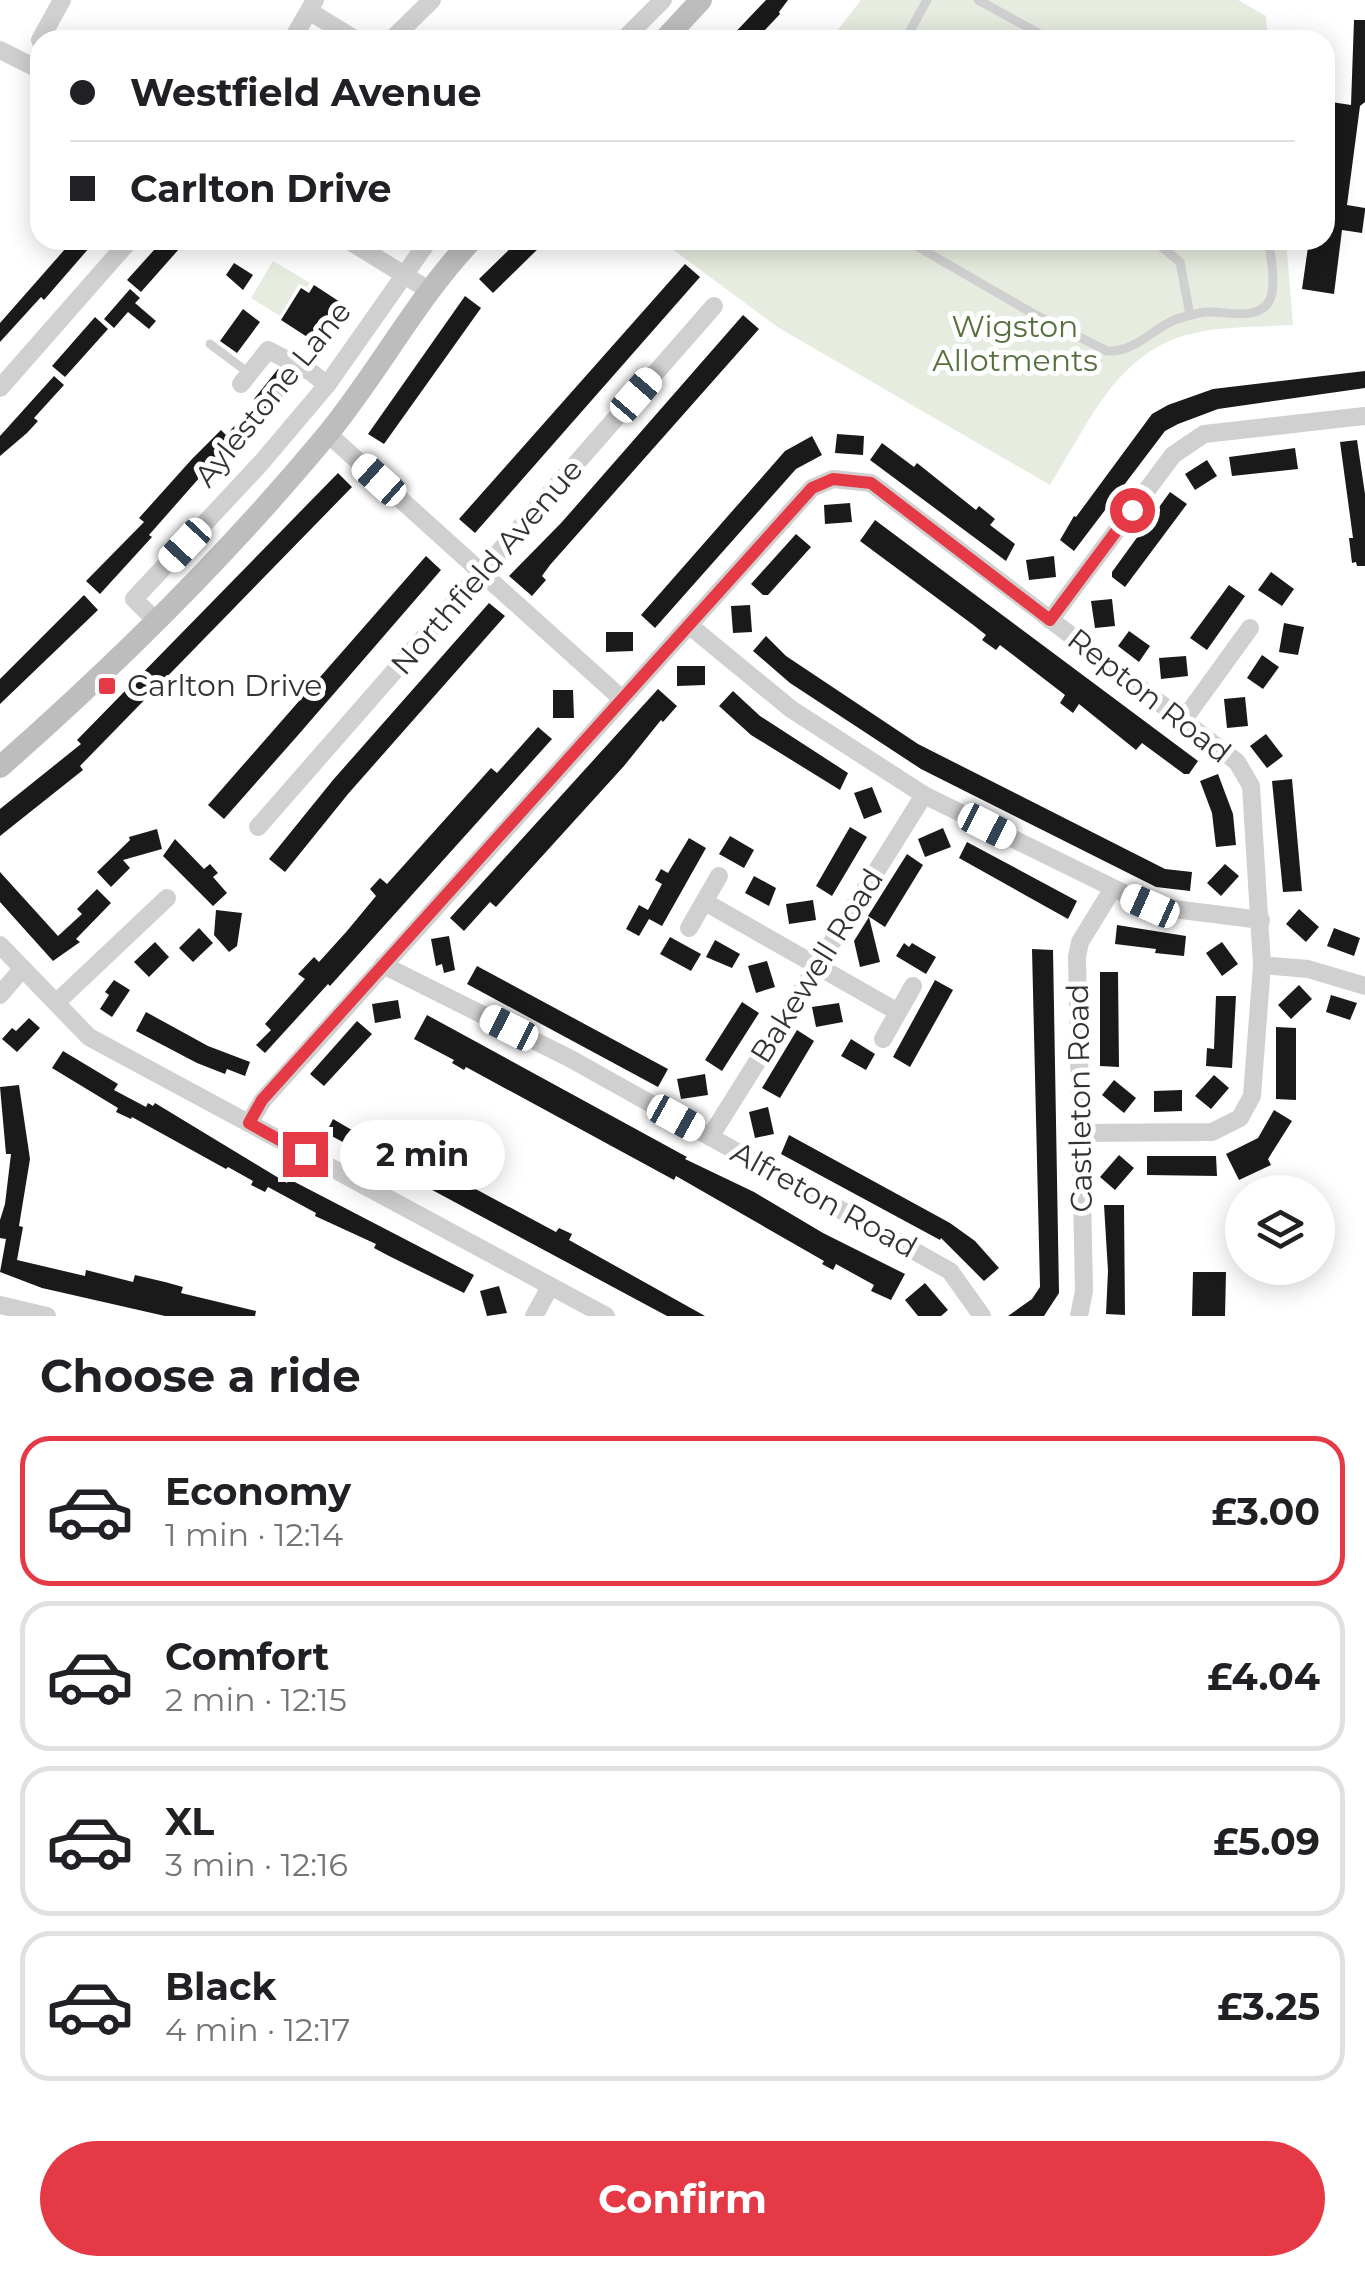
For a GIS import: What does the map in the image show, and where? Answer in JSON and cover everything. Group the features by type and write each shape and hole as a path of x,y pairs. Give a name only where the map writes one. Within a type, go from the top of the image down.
{"main road":[{"path":"673,30 701,0"},
{"name":"Aylestone Lane","path":"0,767 60,715 156,621 328,434 464,250"}],"street":[{"path":"46,30 62,0"},
{"path":"401,30 432,0"},
{"path":"633,30 663,0"},
{"path":"298,30 312,5 343,30"},
{"path":"1,52 30,65"},
{"path":"0,388 121,250"},
{"path":"364,250 430,291"},
{"name":"Aylestone Lane","path":"156,621 134,599 327,385 423,250"},
{"name":"Northfield Avenue","path":"258,827 714,306"},
{"path":"245,379 265,343 327,385"},
{"path":"1050,620 1173,456 1204,434 1365,416"},
{"path":"328,434 622,699"},
{"name":"Repton Road","path":"249,1123 262,1100 812,488 833,479 871,483 1237,762 1250,786 1262,965 1252,1096 1240,1118 1212,1132 1081,1133"},
{"path":"690,626 790,710 924,795 1150,906 1261,920"},
{"path":"1182,722 1250,628"},
{"name":"Bakewell Road","path":"710,1137 924,795"},
{"path":"689,928 720,876"},
{"name":"Castleton Road","path":"1079,1316 1084,1291 1077,957 1080,942 1112,890"},
{"path":"57,1002 167,898"},
{"path":"704,902 898,1012"},
{"path":"0,945 89,1036 606,1316"},
{"name":"Alfreton Road","path":"383,965 572,1059 950,1271 982,1316"},
{"path":"1262,965 1308,968 1365,986"},
{"path":"0,996 22,969"},
{"path":"882,1039 913,986"},
{"path":"534,1316 550,1287"},
{"path":"0,1305 47,1316"}],"lane":[{"path":"910,30 927,0"},
{"path":"978,0 1033,30"},
{"path":"924,250 1107,352 1120,352 1169,320 1206,312 1252,314 1267,304 1272,292 1270,250"},
{"path":"1165,250 1180,262 1190,315"},
{"path":"210,344 245,379"}],"green space":[{"path":"861,0 1238,0 1266,16 1267,30 838,30"},
{"name":"Wigston Allotments","path":"674,250 1287,250 1293,325 1198,332 1161,345 1140,359 1105,396 1050,485 779,328"},
{"path":"273,261 310,283 307,287 299,284 280,316 251,298"}],"building":[{"path":"766,0 788,0 765,30 738,30"},
{"path":"1354,20 1365,20 1365,102 1360,106 1347,205 1365,208 1362,233 1342,230 1334,294 1302,289 1308,250 1335,250 1335,103 1351,105"},
{"path":"64,250 87,250 0,342 0,323"},
{"path":"154,250 178,250 141,292 127,280"},
{"path":"509,250 537,250 493,293 479,279"},
{"path":"234,263 253,275 243,290 226,275"},
{"path":"685,264 700,277 475,533 459,519"},
{"path":"314,285 340,302 315,342 281,320 301,288 309,293"},
{"path":"130,289 140,298 135,303 156,321 149,329 128,312 114,328 104,319"},
{"path":"465,296 481,308 384,444 368,434"},
{"path":"243,309 260,322 237,353 220,341"},
{"path":"743,315 759,329 550,565 542,576 546,580 532,596 509,576 562,522"},
{"path":"95,317 108,329 65,377 52,366"},
{"path":"278,369 296,382 240,443 208,468 100,594 86,581 144,522 139,518 192,459 221,430 226,435 257,402 254,399"},
{"path":"1365,371 1365,388 1218,409 1165,431 1074,551 1060,540 1152,414 1168,405 1213,389"},
{"path":"54,376 64,385 34,418 38,421 0,456 0,436"},
{"path":"837,434 864,436 863,455 835,453"},
{"path":"812,436 822,455 796,469 655,628 641,615 785,451"},
{"path":"1357,440 1365,494 1365,566 1352,563 1349,538 1353,538 1340,442"},
{"path":"882,443 914,467 917,463 976,510 979,506 995,519 990,525 1015,544 1006,561 870,460"},
{"path":"1295,448 1298,469 1232,476 1229,457"},
{"path":"1207,460 1217,476 1195,490 1185,474"},
{"path":"338,473 352,487 80,766 83,770 0,836 0,809 81,744 77,740"},
{"path":"1170,492 1187,504 1125,587 1112,577 1112,572"},
{"path":"850,503 852,522 825,524 824,505"},
{"path":"875,520 1198,761 1189,774 1142,743 1136,750 1079,704 1073,713 1060,703 1065,695 1000,645 996,650 982,640 986,635 860,541"},
{"path":"796,534 811,547 768,595 763,595 751,584"},
{"path":"426,556 441,570 224,819 208,805"},
{"path":"1054,556 1056,577 1029,580 1026,560"},
{"path":"1271,572 1294,589 1282,606 1258,590"},
{"path":"1229,585 1245,596 1207,650 1190,638"},
{"path":"84,595 98,610 0,704 0,679"},
{"path":"1112,599 1115,626 1095,628 1091,601"},
{"path":"489,603 505,616 348,794 285,872 269,859"},
{"path":"750,605 752,632 733,633 731,606"},
{"path":"1284,623 1304,627 1298,655 1279,652"},
{"path":"1129,631 1150,646 1139,662 1118,646"},
{"path":"606,632 633,632 633,651 606,652"},
{"path":"766,636 786,656 918,744 1165,869 1192,872 1190,891 1156,887 921,769 790,683 753,651"},
{"path":"1262,655 1279,667 1263,689 1247,678"},
{"path":"1186,656 1188,676 1161,679 1159,658"},
{"path":"677,666 705,666 705,685 677,686"},
{"path":"658,689 677,706 496,907 490,902 464,931 450,918"},
{"path":"553,690 573,690 574,718 553,718"},
{"path":"733,691 760,716 848,773 840,790 751,735 719,706"},
{"path":"1245,697 1248,726 1227,728 1224,699"},
{"path":"538,727 552,739 265,1053 256,1045 271,1030 265,1024 305,979 298,974 314,957 319,962 347,931 376,896 370,889 380,878 387,884 491,768 497,773"},
{"path":"1266,734 1283,756 1267,768 1250,746"},
{"path":"1218,774 1233,814 1236,845 1216,847 1212,813 1200,781"},
{"path":"1292,779 1302,891 1283,892 1272,781"},
{"path":"872,787 882,812 864,819 854,793"},
{"path":"850,827 867,837 832,896 816,886"},
{"path":"943,828 951,847 925,857 918,839"},
{"path":"157,829 162,849 123,860 130,868 111,887 97,872 129,837"},
{"path":"730,836 754,850 744,868 719,854"},
{"path":"689,838 706,848 662,926 649,919 639,936 626,929 639,905 648,910 662,884 655,880 661,869 668,873"},
{"path":"175,839 204,869 210,864 218,873 213,877 227,893 213,906 163,856"},
{"path":"967,842 1077,901 1068,919 959,858"},
{"path":"907,854 923,865 885,927 868,916"},
{"path":"1225,864 1239,876 1221,896 1207,883"},
{"path":"0,872 58,936 82,914 77,909 97,889 111,903 76,939 80,942 53,961 0,902"},
{"path":"754,876 776,888 769,906 745,893"},
{"path":"813,900 816,920 789,924 786,904"},
{"path":"1299,909 1319,927 1306,942 1286,924"},
{"path":"216,910 242,913 237,946 229,952 214,935"},
{"path":"869,917 880,962 860,967 854,941"},
{"path":"1117,925 1186,936 1184,956 1115,944"},
{"path":"199,928 213,943 193,962 179,948"},
{"path":"1334,928 1360,938 1354,956 1327,946"},
{"path":"449,936 455,970 444,973 442,964 436,966 431,939"},
{"path":"670,937 701,954 691,971 660,954"},
{"path":"715,940 740,954 732,968 706,957"},
{"path":"155,942 169,957 149,977 134,962"},
{"path":"1222,942 1238,964 1222,976 1206,953"},
{"path":"904,943 909,947 912,943 936,957 926,974 896,956"},
{"path":"1032,949 1053,950 1059,1293 1044,1316 1008,1316 1032,1299 1040,1287"},
{"path":"767,961 775,987 756,993 748,966"},
{"path":"477,966 668,1069 658,1087 467,984"},
{"path":"1100,972 1118,972 1119,1067 1100,1066"},
{"path":"114,980 130,990 112,1017 100,1009"},
{"path":"935,980 953,990 910,1067 893,1057"},
{"path":"1299,985 1312,999 1291,1019 1278,1005"},
{"path":"1331,995 1357,1003 1350,1020 1326,1012"},
{"path":"1216,996 1236,996 1232,1068 1206,1066 1207,1048 1214,1049"},
{"path":"398,1000 401,1018 375,1023 372,1004"},
{"path":"742,1002 759,1013 722,1071 705,1060"},
{"path":"839,1003 843,1022 816,1027 812,1007"},
{"path":"146,1012 208,1046 250,1062 245,1076 227,1069 225,1074 197,1063 136,1031"},
{"path":"427,1015 685,1159 905,1274 891,1300 871,1291 874,1285 836,1264 833,1270 822,1264 824,1261 676,1176 674,1180 452,1063 454,1060 414,1039"},
{"path":"29,1018 40,1028 17,1052 2,1039"},
{"path":"357,1021 372,1034 324,1086 310,1074"},
{"path":"1276,1027 1296,1028 1296,1100 1276,1099"},
{"path":"797,1030 814,1041 780,1098 762,1088"},
{"path":"851,1039 875,1054 866,1070 841,1056"},
{"path":"63,1051 118,1084 114,1090 146,1107 155,1103 287,1183 289,1179 474,1275 464,1293 374,1248 376,1244 315,1216 316,1213 268,1187 265,1192 228,1167 116,1112 118,1108 52,1068"},
{"path":"705,1074 708,1095 681,1099 677,1079"},
{"path":"1214,1075 1229,1088 1211,1109 1195,1096"},
{"path":"1114,1080 1136,1098 1124,1113 1102,1095"},
{"path":"19,1085 30,1159 17,1260 85,1276 86,1270 133,1282 135,1275 165,1282 183,1287 181,1293 256,1311 255,1316 165,1316 42,1288 0,1272 6,1239 0,1238 0,1220 11,1154 6,1154 0,1087"},
{"path":"1182,1090 1182,1111 1154,1112 1154,1091"},
{"path":"768,1107 774,1134 755,1138 749,1112"},
{"path":"1274,1110 1292,1121 1268,1159 1271,1165 1250,1175 1236,1175 1226,1154 1258,1138"},
{"path":"333,1119 381,1147 383,1143 442,1171 556,1232 559,1228 572,1234 569,1240 705,1316 667,1316 326,1133"},
{"path":"789,1135 950,1223 975,1241 999,1268 984,1281 941,1238 781,1154"},
{"path":"1119,1155 1134,1168 1115,1190 1100,1177"},
{"path":"1147,1156 1216,1156 1217,1176 1147,1175"},
{"path":"1104,1205 1124,1205 1125,1315 1106,1314"},
{"path":"1193,1272 1225,1272 1225,1316 1192,1316"},
{"path":"925,1283 948,1310 941,1316 918,1316 905,1300"},
{"path":"499,1286 507,1313 487,1316 480,1291"}],"place":[{"name":"Carlton Drive","path":"107,686"}],"route":[{"path":"305,1154 249,1123 262,1100 812,488 833,479 871,483 1050,620 1132,510"}]}
